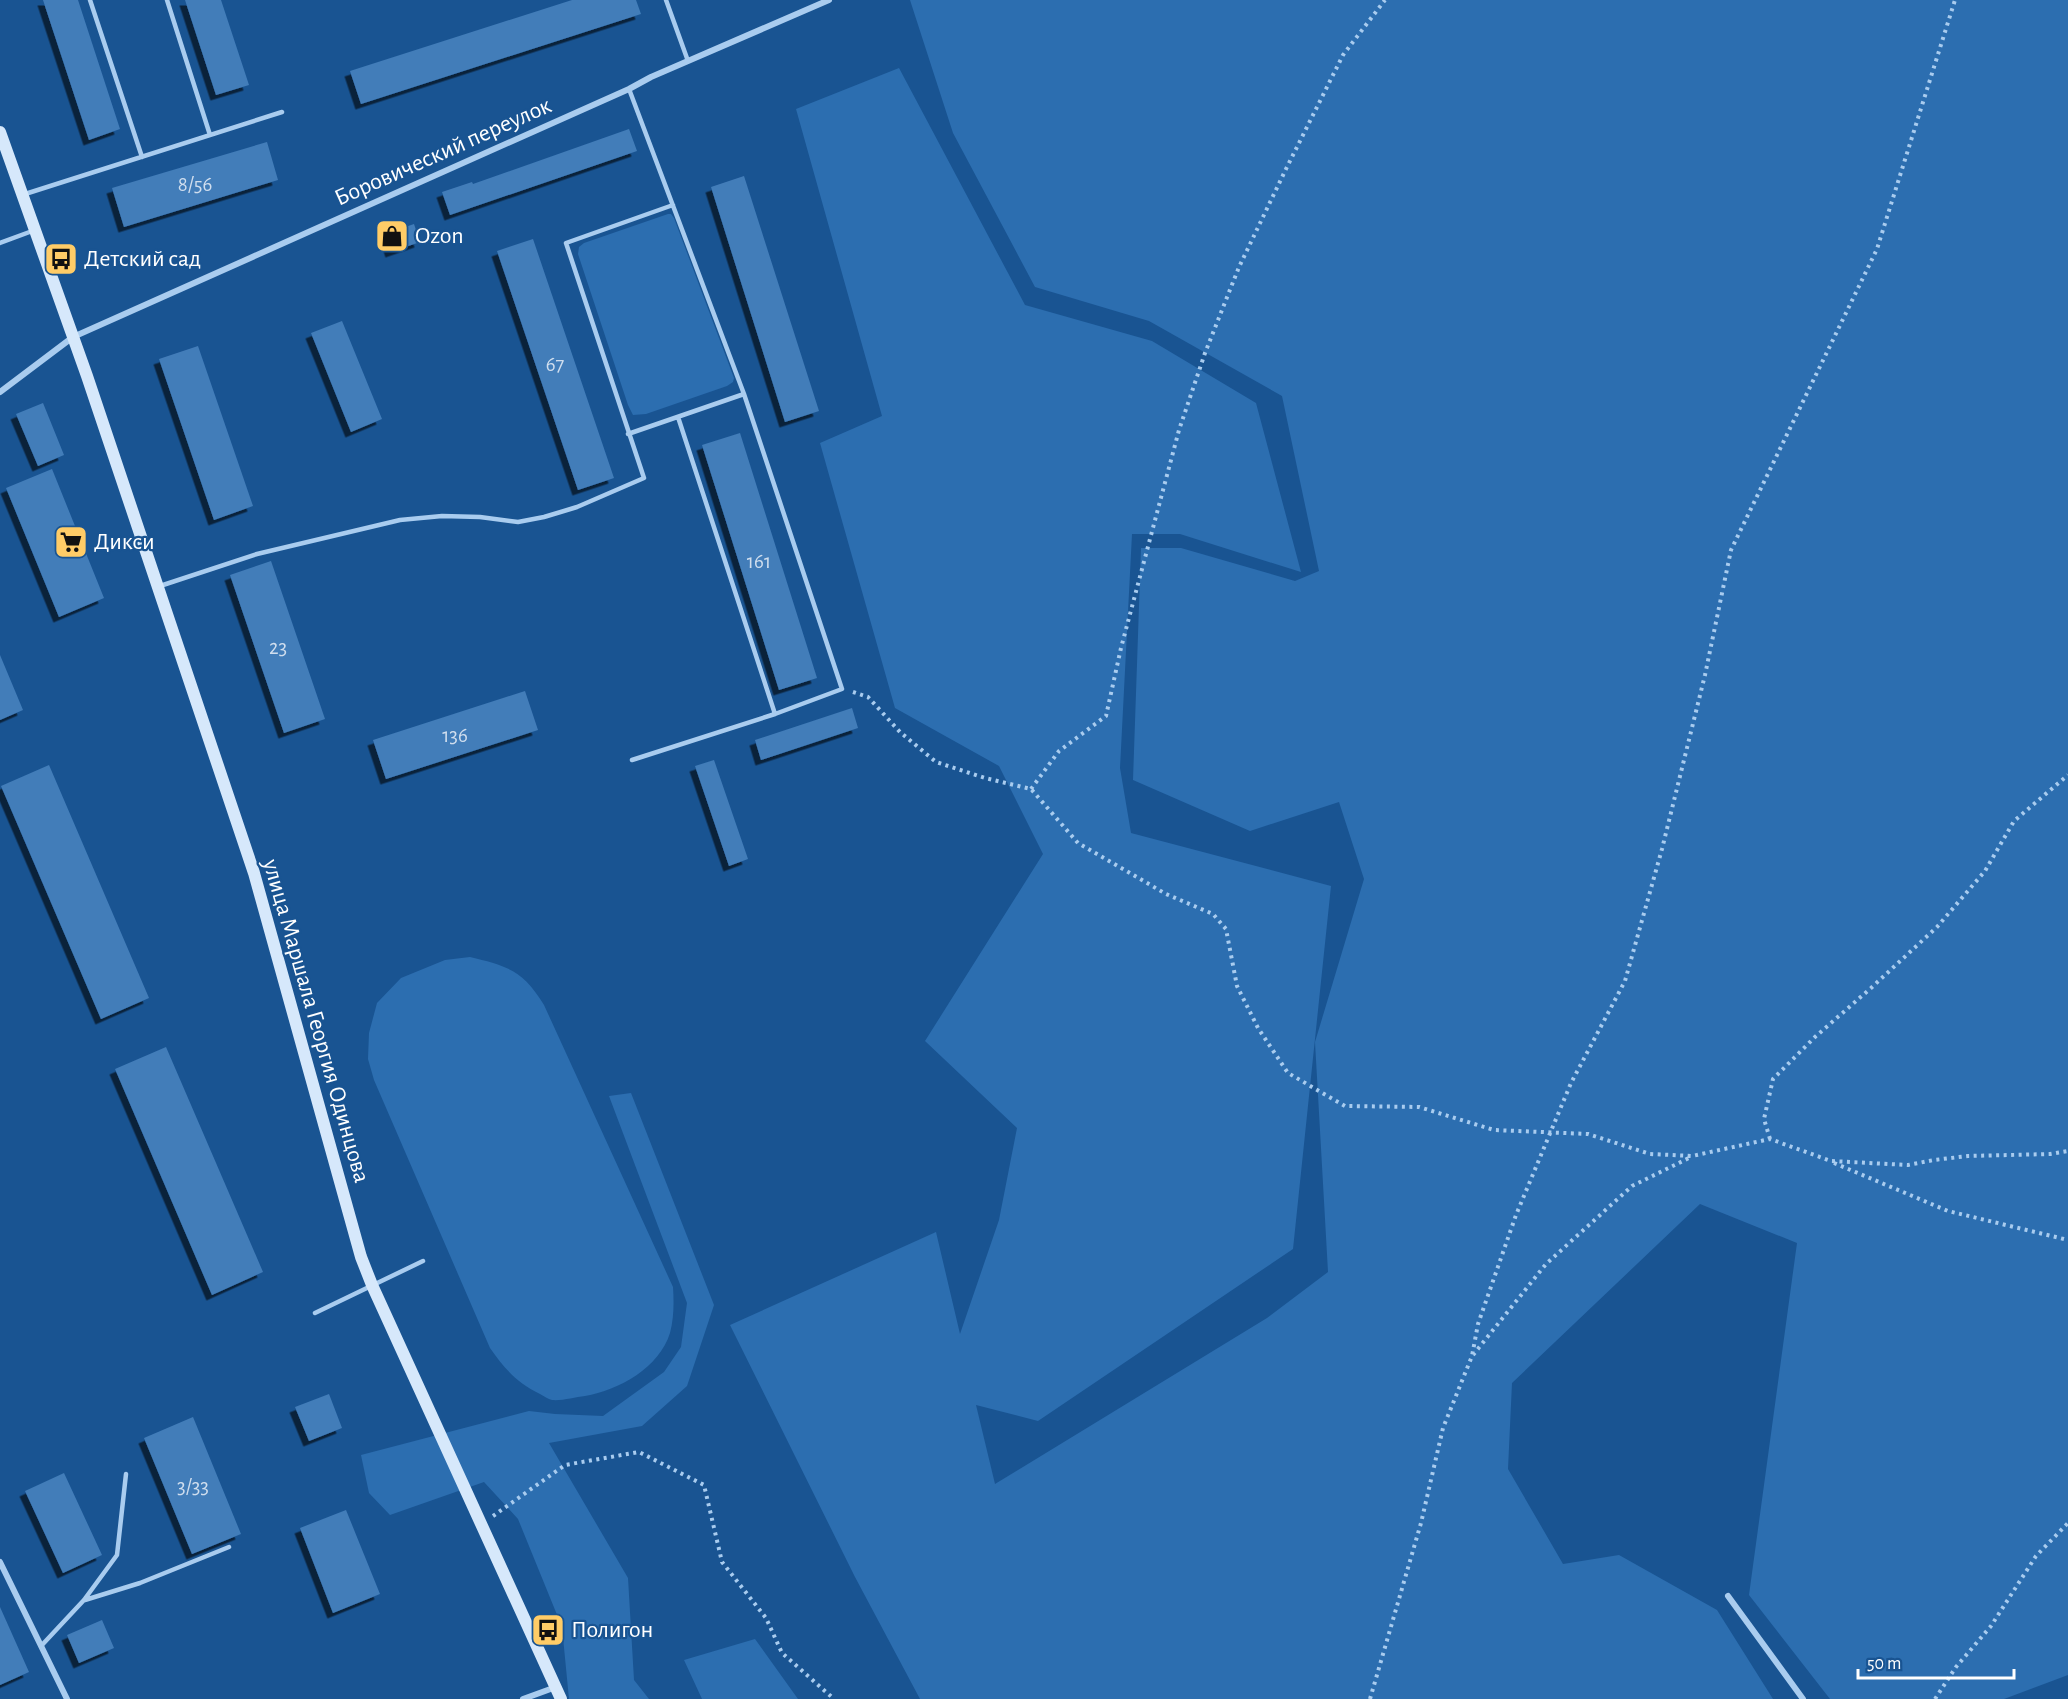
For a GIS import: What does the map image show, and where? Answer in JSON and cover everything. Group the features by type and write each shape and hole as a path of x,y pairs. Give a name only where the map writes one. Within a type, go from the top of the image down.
{"street":[{"name":"Боровический переулок","path":"0,392 73,337 687,61 829,0"},
{"name":"улица Маршала Георгия Одинцова","path":"0,132 73,337 254,873 361,1257 372,1286 559,1693"},
{"path":"0,1562 67,1699"},
{"path":"1728,1596 1803,1699"},
{"path":"523,1699 559,1693"}],"lane":[{"path":"90,0 142,157"},
{"path":"167,0 210,135"},
{"path":"666,0 687,61"},
{"path":"628,89 744,394 842,689 775,714 632,760"},
{"path":"22,195 282,112"},
{"path":"158,587 257,554 400,520 442,516 480,517 518,522 544,517 577,507 644,478 566,243 673,205"},
{"path":"0,243 35,230"},
{"path":"628,434 744,394"},
{"path":"678,417 775,714"},
{"path":"315,1313 423,1262"},
{"path":"42,1645 84,1600 117,1555 126,1474"},
{"path":"84,1600 140,1583 229,1547"}],"path":[{"path":"1031,789 1059,751 1106,716 1124,638 1179,430 1205,353 1239,267 1332,76 1343,55 1384,0"},
{"path":"1370,1699 1421,1523 1443,1428 1472,1356 1478,1324 1516,1215 1571,1083 1625,981 1662,849 1697,710 1731,550 1877,249 1955,0"},
{"path":"842,689 868,697 900,732 936,762 985,778 1031,789 1078,843 1166,894 1213,914 1226,929 1237,986 1258,1028 1288,1073 1345,1106 1419,1107 1494,1130 1588,1134 1650,1154 1692,1156"},
{"path":"1770,1139 1764,1119 1773,1079 1815,1036 1937,927 1985,872 2014,820 2068,775"},
{"path":"1472,1356 1546,1264 1632,1185 1692,1156 1770,1139 1831,1161 1948,1211 2068,1240"},
{"path":"1831,1161 1908,1165 1968,1156 2050,1154 2068,1151"},
{"path":"481,1524 565,1464 639,1452 704,1485 722,1562 766,1618 782,1653 834,1699"},
{"path":"1935,1699 1956,1667 1991,1626 2036,1556 2068,1523"}],"shaded area":[{"path":"910,0 2068,0 2068,1675 2004,1699 1830,1699 1749,1595 1797,1243 1700,1204 1512,1383 1508,1469 1563,1564 1619,1555 1717,1610 1773,1699 920,1699 855,1577 730,1325 936,1232 960,1334 999,1220 1017,1128 925,1041 1043,854 999,766 895,708 820,443 882,416 796,109 899,68 1025,305 1152,341 1256,403 1301,572 1180,534 1132,534 1120,768 1131,833 1331,886 1293,1249 1038,1421 976,1405 995,1484 1267,1318 1328,1272 1315,1042 1364,879 1339,802 1250,831 1133,780 1141,548 1181,548 1295,581 1319,571 1282,396 1149,321 1035,287 953,133"},
{"path":"668,214 674,218 734,378 733,382 727,386 646,414 633,415 578,254 579,247 584,243"},
{"path":"470,957 513,971 529,984 544,1005 673,1287 671,1327 665,1346 647,1367 611,1389 585,1396 549,1399 518,1380 490,1348 374,1080 368,1059 369,1033 377,1003 401,978 445,960"},
{"path":"631,1093 714,1305 687,1386 642,1426 549,1443 628,1578 634,1680 649,1699 569,1699 562,1627 518,1519 484,1482 390,1515 369,1493 361,1455 529,1411 603,1416 664,1372 681,1347 687,1303 609,1096"},
{"path":"755,1639 798,1699 702,1699 684,1660"}],"building":[{"path":"43,0 78,0 120,129 89,140"},
{"path":"185,0 221,0 249,85 216,95"},
{"path":"572,0 636,0 641,14 361,104 350,71"},
{"path":"629,129 637,151 450,215 442,192 472,182 473,184"},
{"path":"267,142 278,180 124,227 112,188"},
{"path":"744,176 819,411 785,422 711,187"},
{"path":"414,224 420,242 391,252 385,234"},
{"path":"533,239 614,478 578,490 497,251"},
{"path":"342,321 382,419 351,432 311,333"},
{"path":"198,346 253,506 214,520 159,359"},
{"path":"43,403 64,455 38,466 16,414"},
{"path":"740,433 817,678 779,690 702,445"},
{"path":"52,469 104,598 59,617 6,488"},
{"path":"271,561 325,719 284,733 230,575"},
{"path":"0,655 23,710 0,720"},
{"path":"525,691 538,730 386,779 373,740"},
{"path":"852,708 858,728 761,760 755,740"},
{"path":"714,760 748,859 729,866 695,766"},
{"path":"49,765 149,998 101,1019 1,786"},
{"path":"166,1047 263,1272 212,1295 115,1069"},
{"path":"329,1394 342,1428 309,1441 295,1407"},
{"path":"193,1417 241,1534 192,1554 144,1438"},
{"path":"64,1473 102,1555 63,1573 25,1491"},
{"path":"346,1510 380,1594 333,1613 300,1528"},
{"path":"0,1607 29,1672 0,1685"},
{"path":"102,1620 114,1648 79,1663 67,1635"}],"place":[{"name":"Ozon","path":"392,236"},
{"name":"Детский сад","path":"61,259"},
{"name":"Дикси","path":"71,542"},
{"name":"Полигон","path":"548,1630"}]}
